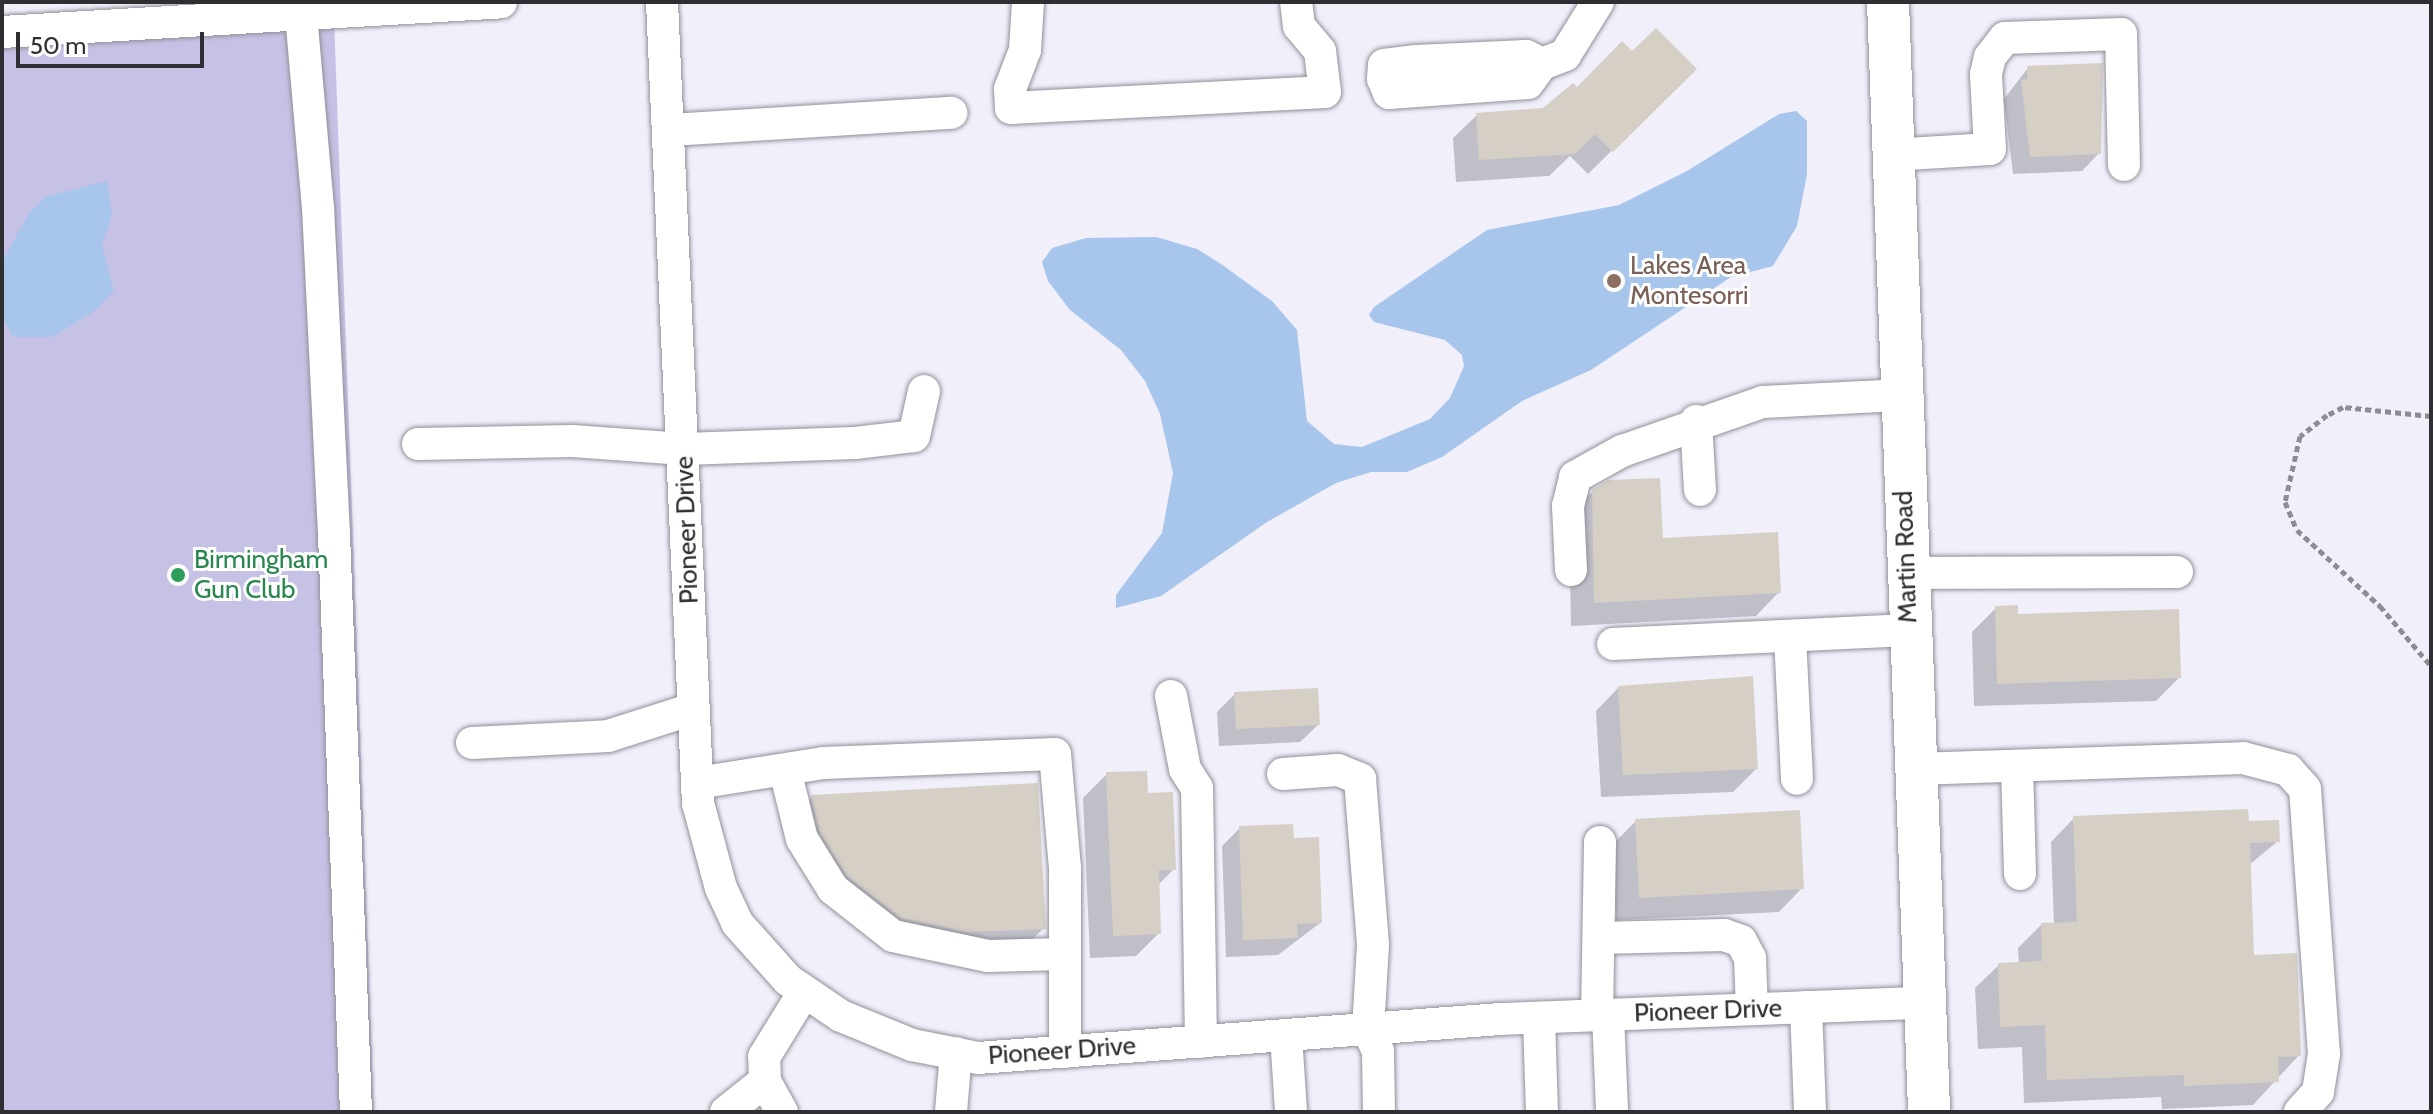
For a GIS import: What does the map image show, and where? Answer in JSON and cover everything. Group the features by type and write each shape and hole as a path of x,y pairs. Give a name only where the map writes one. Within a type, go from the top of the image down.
{"main road":[{"name":"Martin Road","path":"1888,2 1899,395 1929,1112"}],"street":[{"path":"2,32 501,2"},
{"name":"Pioneer Drive","path":"662,2 697,783 707,844 737,923 804,992 841,1016 912,1045 978,1058 1539,1018 1925,1003"},
{"path":"1028,2 1025,50 1010,89 1011,108 1325,92 1320,51 1299,26 1296,2"},
{"path":"1384,65 1389,93 1513,87 1528,83 1542,64 1565,55 1598,2"},
{"path":"301,14 318,207 333,503 356,1112"},
{"path":"1891,155 1990,149 1986,74 1990,57 2005,38 2121,34 2124,165"},
{"path":"670,130 951,113"},
{"path":"418,444 572,441 684,449 914,436 924,391"},
{"path":"1571,570 1568,506 1575,477 1696,421 1763,402 1899,395"},
{"path":"1696,421 1700,490"},
{"path":"1906,573 2177,572"},
{"path":"1613,644 1909,630"},
{"path":"1790,636 1797,779"},
{"path":"1171,696 1185,769 1197,788 1201,1042"},
{"path":"472,743 608,736 693,709"},
{"path":"697,783 838,762 1055,754 1065,868 1065,1052"},
{"path":"1915,769 2243,758 2288,770 2305,789 2324,1054 2318,1092 2300,1112"},
{"path":"2017,766 2020,874"},
{"path":"785,770 802,839 833,889 893,936 988,956 1063,954"},
{"path":"1283,774 1338,770 1360,779 1373,945 1368,1029 1378,1051 1379,1112"},
{"path":"1600,842 1599,938 1612,1112"},
{"path":"1599,938 1724,935 1741,941 1750,958 1752,1009"},
{"path":"782,1112 765,1081 764,1057 804,992"},
{"path":"1806,1007 1810,1112"},
{"path":"1539,1018 1542,1112"},
{"path":"1286,1036 1291,1112"},
{"path":"951,1112 956,1053"},
{"path":"726,1112 765,1081"}],"path":[{"path":"2431,416 2343,407 2327,415 2300,436 2289,468 2285,502 2297,530 2380,606 2431,666"}],"shaded area":[{"name":"Birmingham Gun Club","path":"334,18 374,1112 2,1112 2,38"}],"water":[{"path":"1796,111 1807,121 1807,174 1797,226 1773,266 1731,277 1591,370 1522,401 1442,457 1407,472 1371,472 1336,483 1267,522 1161,596 1116,608 1116,595 1162,533 1173,473 1160,414 1145,381 1121,350 1070,310 1048,281 1042,262 1052,248 1086,238 1156,237 1197,249 1221,264 1272,301 1297,330 1307,421 1334,444 1362,447 1430,419 1450,398 1464,366 1462,355 1445,340 1374,322 1369,315 1374,307 1487,230 1619,205 1687,171 1779,114"},
{"path":"107,181 112,215 102,245 114,291 93,312 52,337 13,337 2,317 2,262 29,213 45,197"}],"building":[{"path":"1656,28 1697,69 1613,152 1595,134 1575,154 1479,160 1476,113 1543,108 1573,83 1577,87 1622,41 1632,51"},
{"path":"2103,63 2101,154 2030,157 2021,80 2027,79 2027,66"},
{"path":"1660,478 1663,538 1778,532 1781,593 1594,603 1592,490 1608,480"},
{"path":"2018,605 2018,614 2179,609 2181,678 1997,684 1995,606"},
{"path":"1753,676 1758,769 1623,775 1618,686"},
{"path":"1318,688 1320,725 1236,729 1234,692"},
{"path":"1147,771 1148,793 1173,792 1176,870 1159,870 1161,934 1113,936 1106,772"},
{"path":"1038,783 1046,929 967,932 901,918 847,876 820,832 811,795"},
{"path":"2248,809 2249,821 2279,820 2280,842 2250,843 2254,955 2297,953 2301,1056 2278,1057 2279,1082 2184,1086 2184,1075 2047,1080 2045,1025 2000,1027 1998,963 2042,961 2041,923 2077,922 2073,816"},
{"path":"1800,810 1804,889 1639,898 1635,819"},
{"path":"1293,824 1294,838 1319,837 1322,923 1297,924 1298,938 1243,940 1239,826"}],"place":[{"name":"Lakes Area Montesorri","path":"1614,281"},
{"name":"Birmingham Gun Club","path":"178,575"}]}
